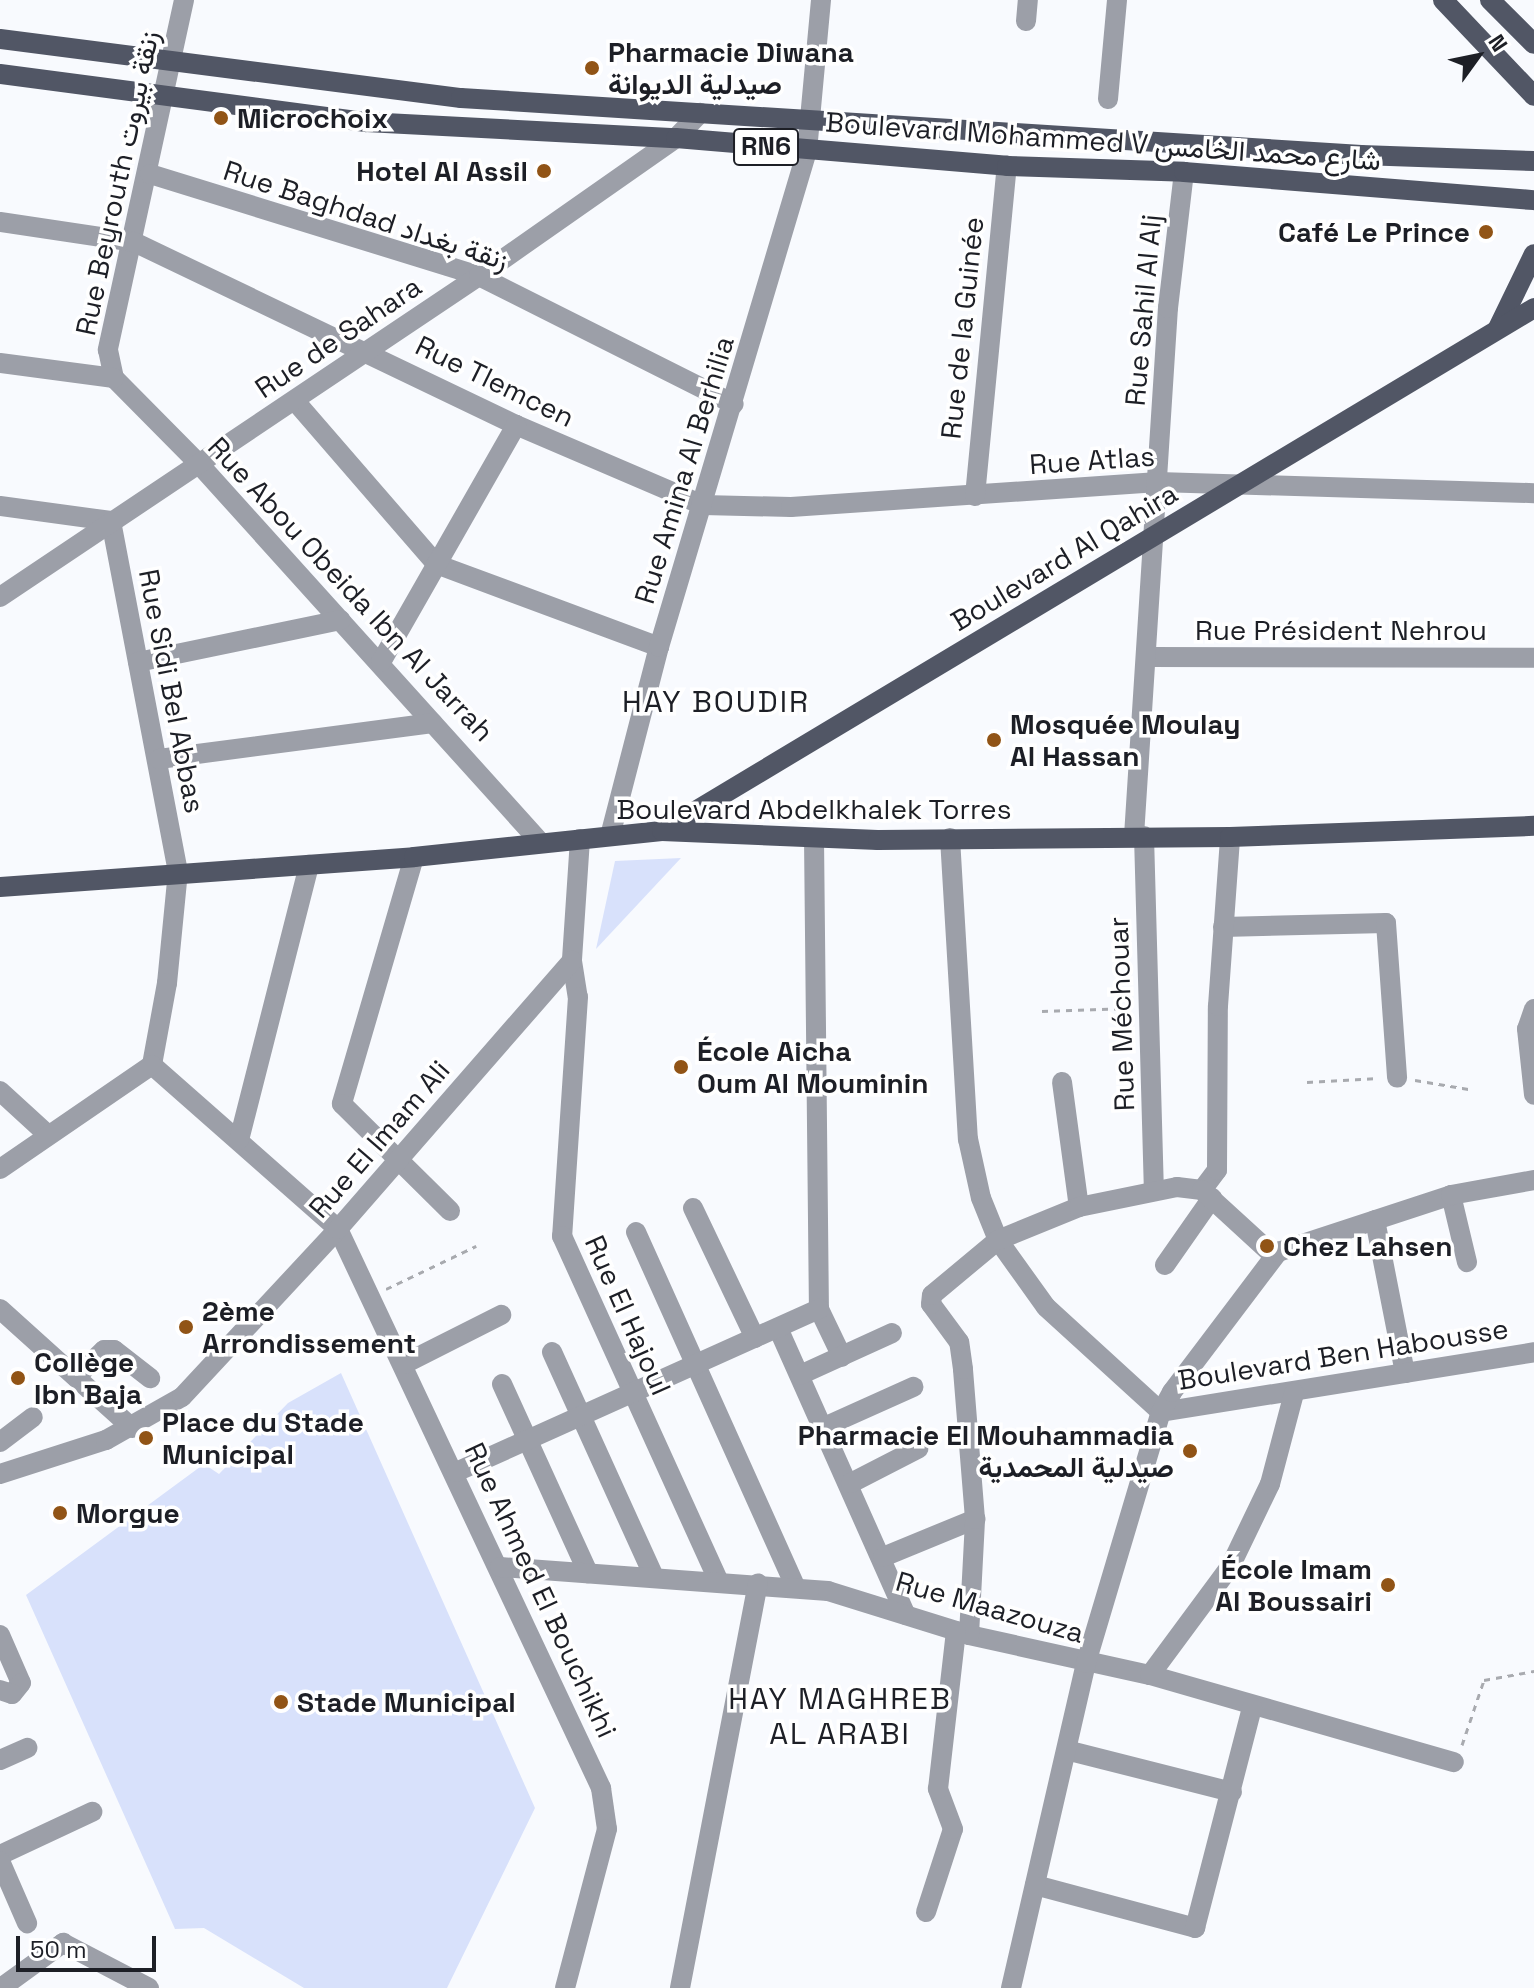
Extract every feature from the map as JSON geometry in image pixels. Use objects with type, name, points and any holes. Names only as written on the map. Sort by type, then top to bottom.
[{"type":"main road","points":[[1443,0],[1534,96]]},
{"type":"main road","points":[[1490,0],[1534,44]]},
{"type":"main road","name":"Boulevard Mohammed V شارع محمد الخامس","points":[[0,39],[461,98],[1534,161]]},
{"type":"main road","name":"Boulevard Mohammed V شارع محمد الخامس","points":[[0,74],[366,122],[676,138],[1007,166],[1184,172],[1534,200]]},
{"type":"main road","points":[[1496,332],[1534,254]]},
{"type":"main road","name":"Boulevard Al Qahira","points":[[662,831],[1534,308]]},
{"type":"main road","name":"Boulevard Abdelkhalek Torres","points":[[0,887],[178,871],[414,857],[662,831],[814,838],[1230,837],[1534,826]]},
{"type":"street","name":"Rue Beyrouth زنقة بيروت","points":[[114,378],[108,350],[150,174],[184,0]]},
{"type":"street","name":"Rue Amina Al Berhilia","points":[[610,836],[659,647],[807,151],[821,0]]},
{"type":"street","points":[[1026,21],[1028,0]]},
{"type":"street","points":[[1108,99],[1117,0]]},
{"type":"street","name":"Rue de Sahara","points":[[0,597],[479,276],[676,138],[700,113]]},
{"type":"street","name":"Rue de la Guinée","points":[[975,496],[1007,166]]},
{"type":"street","name":"Rue Sahil Al Alj","points":[[1139,836],[1168,308],[1184,172]]},
{"type":"street","name":"Rue Baghdad زنقة بغداد","points":[[150,174],[479,276],[734,404]]},
{"type":"street","name":"Rue Tlemcen","points":[[0,222],[134,242],[368,350],[516,425],[703,505]]},
{"type":"street","points":[[0,363],[114,378]]},
{"type":"street","name":"Rue Abou Obeida Ibn Al Jarrah","points":[[114,378],[199,464],[381,662],[541,843]]},
{"type":"street","points":[[295,401],[436,564],[659,647]]},
{"type":"street","points":[[381,662],[516,425]]},
{"type":"street","name":"Rue Atlas","points":[[703,505],[791,507],[1158,482],[1241,482],[1534,493]]},
{"type":"street","points":[[0,506],[111,521]]},
{"type":"street","name":"Rue Sidi Bel Abbas","points":[[111,521],[178,871],[167,983],[152,1065]]},
{"type":"street","points":[[138,662],[341,620]]},
{"type":"street","name":"Rue Président Nehrou","points":[[1147,657],[1534,658]]},
{"type":"street","points":[[159,759],[433,723]]},
{"type":"street","name":"Rue Méchouar","points":[[1139,836],[1149,1007],[1154,1191]]},
{"type":"street","points":[[1165,1265],[1207,1194],[1217,1170],[1223,927],[1230,837]]},
{"type":"street","points":[[814,838],[819,1309],[842,1357]]},
{"type":"street","points":[[950,838],[968,1139],[981,1198],[998,1240],[1055,1317],[1161,1412]]},
{"type":"street","points":[[572,961],[580,839]]},
{"type":"street","points":[[414,857],[342,1104],[450,1211]]},
{"type":"street","points":[[239,1140],[309,865]]},
{"type":"street","points":[[1223,927],[1386,923],[1397,1078]]},
{"type":"street","name":"Rue El Imam Ali","points":[[0,1474],[132,1428],[182,1397],[338,1229],[572,961]]},
{"type":"street","name":"Rue El Hajoul","points":[[572,961],[578,997],[562,1236],[718,1580]]},
{"type":"street","points":[[1534,1009],[1527,1029],[1534,1095]]},
{"type":"street","points":[[0,1169],[152,1065],[338,1229]]},
{"type":"street","points":[[1062,1082],[1079,1207]]},
{"type":"street","points":[[0,1091],[48,1135]]},
{"type":"street","points":[[1011,1988],[1070,1751],[1086,1663],[1161,1412],[1273,1255],[1451,1195],[1534,1180]]},
{"type":"street","points":[[926,1912],[953,1829],[938,1789],[962,1633],[975,1519],[959,1342],[929,1299],[958,1269],[998,1240],[1079,1207],[1154,1191],[1207,1194],[1273,1255]]},
{"type":"street","points":[[1451,1195],[1467,1262]]},
{"type":"street","points":[[693,1208],[755,1338]]},
{"type":"street","points":[[1375,1220],[1405,1373]]},
{"type":"street","name":"Rue Ahmed El Bouchikhi","points":[[338,1229],[456,1472],[601,1788],[608,1814],[565,1988]]},
{"type":"street","points":[[636,1232],[795,1585]]},
{"type":"street","points":[[0,1309],[132,1428]]},
{"type":"street","points":[[456,1472],[819,1309]]},
{"type":"street","points":[[404,1364],[501,1315]]},
{"type":"street","points":[[778,1328],[851,1483],[906,1615]]},
{"type":"street","points":[[800,1375],[892,1333]]},
{"type":"street","points":[[76,1377],[104,1350],[114,1350],[150,1378]]},
{"type":"street","points":[[552,1352],[654,1577]]},
{"type":"street","name":"Boulevard Ben Habousse","points":[[1161,1412],[1534,1352]]},
{"type":"street","points":[[502,1384],[588,1573]]},
{"type":"street","points":[[824,1427],[913,1387]]},
{"type":"street","points":[[1150,1675],[1230,1567],[1270,1484],[1294,1393]]},
{"type":"street","points":[[0,1442],[33,1417]]},
{"type":"street","points":[[851,1483],[919,1448]]},
{"type":"street","points":[[883,1557],[975,1519]]},
{"type":"street","name":"Rue Maazouza","points":[[500,1567],[795,1585],[962,1633],[1150,1675],[1252,1707],[1454,1762]]},
{"type":"street","points":[[680,1988],[758,1583]]},
{"type":"street","points":[[0,1635],[21,1687],[7,1695],[0,1690]]},
{"type":"street","points":[[1035,1885],[1195,1928],[1252,1707]]},
{"type":"street","points":[[0,1760],[27,1748]]},
{"type":"street","points":[[1070,1751],[1232,1792]]},
{"type":"street","points":[[0,1855],[92,1812]]},
{"type":"street","points":[[0,1861],[27,1923]]},
{"type":"street","points":[[1,1988],[63,1943],[140,1986]]},
{"type":"path","points":[[1042,1011],[1149,1007]]},
{"type":"path","points":[[371,1296],[476,1246]]},
{"type":"path","points":[[1454,1762],[1484,1680],[1534,1671]]},
{"type":"shaded area","points":[[681,858],[596,949],[615,861]]},
{"type":"shaded area","name":"Stade Municipal","points":[[341,1373],[535,1808],[447,1988],[304,1988],[204,1928],[175,1929],[26,1595],[204,1464],[219,1474],[288,1403]]},
{"type":"place","name":"Pharmacie Diwana صيدلية الديوانة","points":[[592,68]]},
{"type":"place","name":"Microchoix","points":[[221,118]]},
{"type":"place","name":"Hotel Al Assil","points":[[544,171]]},
{"type":"place","name":"Café Le Prince","points":[[1486,232]]},
{"type":"place","name":"Mosquée Moulay Al Hassan","points":[[994,740]]},
{"type":"place","name":"École Aicha Oum Al Mouminin","points":[[681,1067]]},
{"type":"place","name":"Chez Lahsen","points":[[1267,1246]]},
{"type":"place","name":"2ème Arrondissement","points":[[186,1327]]},
{"type":"place","name":"Collège Ibn Baja","points":[[18,1378]]},
{"type":"place","name":"Place du Stade Municipal","points":[[146,1438]]},
{"type":"place","name":"Pharmacie El Mouhammadia صيدلية المحمدية","points":[[1190,1451]]},
{"type":"place","name":"Morgue","points":[[60,1513]]},
{"type":"place","name":"École Imam Al Boussairi","points":[[1388,1585]]},
{"type":"place","name":"Stade Municipal","points":[[281,1702]]},
{"type":"district","name":"HAY BOUDIR","points":[[716,702]]},
{"type":"district","name":"HAY MAGHREB AL ARABI","points":[[840,1716]]}]
